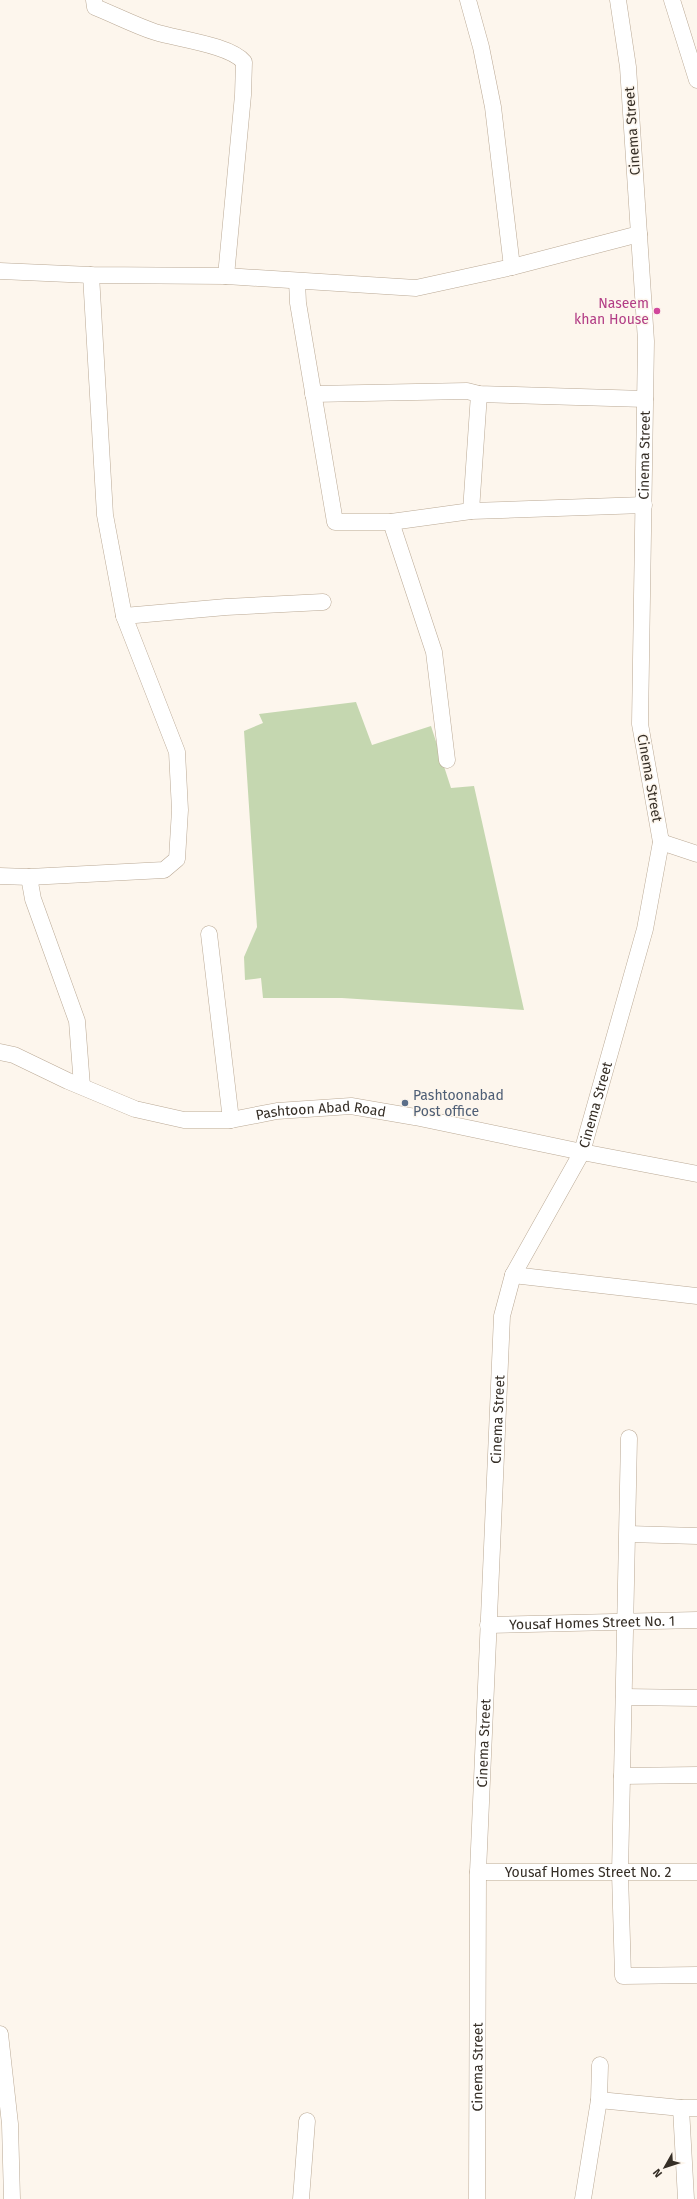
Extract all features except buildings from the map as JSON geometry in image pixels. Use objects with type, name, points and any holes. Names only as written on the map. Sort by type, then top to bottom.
[{"type":"street","points":[[94,0],[95,7],[155,32],[217,48],[240,57],[244,62],[243,95],[226,276]]},
{"type":"street","points":[[468,0],[481,47],[493,107],[512,267]]},
{"type":"street","name":"Cinema Street","points":[[477,2199],[478,1872],[502,1316],[513,1275],[582,1152],[645,929],[661,842],[640,724],[646,341],[628,67],[618,0]]},
{"type":"street","points":[[672,0],[697,80]]},
{"type":"street","points":[[0,271],[226,276],[416,288],[512,267],[639,234]]},
{"type":"street","points":[[0,876],[29,877],[164,870],[177,859],[180,810],[177,752],[124,616],[105,515],[91,274]]},
{"type":"street","points":[[297,281],[298,303],[335,522],[391,522],[471,511],[644,505]]},
{"type":"street","points":[[313,394],[467,391],[479,394],[645,399]]},
{"type":"street","points":[[471,511],[479,394]]},
{"type":"street","points":[[391,522],[434,652],[447,760]]},
{"type":"street","points":[[124,616],[226,607],[323,602]]},
{"type":"street","points":[[661,842],[697,854]]},
{"type":"street","points":[[29,877],[35,906],[77,1021],[82,1086]]},
{"type":"street","points":[[209,934],[231,1120]]},
{"type":"street","name":"Pashtoon Abad Road","points":[[0,1052],[14,1055],[135,1109],[184,1120],[231,1120],[277,1111],[351,1106],[415,1117],[582,1152],[697,1174]]},
{"type":"street","points":[[513,1275],[697,1296]]},
{"type":"street","points":[[629,1438],[620,1873],[623,1976],[697,1975]]},
{"type":"street","points":[[628,1534],[697,1536]]},
{"type":"street","name":"Yousaf Homes Street No. 1","points":[[488,1625],[697,1620]]},
{"type":"street","points":[[624,1698],[697,1698]]},
{"type":"street","points":[[622,1776],[697,1775]]},
{"type":"street","name":"Yousaf Homes Street No. 2","points":[[478,1872],[697,1872]]},
{"type":"street","points":[[0,2034],[10,2124],[12,2199]]},
{"type":"street","points":[[583,2199],[599,2100],[600,2065]]},
{"type":"street","points":[[599,2100],[689,2108],[686,2199]]},
{"type":"street","points":[[301,2199],[307,2121]]},
{"type":"green space","points":[[356,702],[372,745],[431,726],[451,788],[474,786],[524,1010],[342,998],[263,998],[261,978],[245,980],[244,957],[257,927],[244,731],[263,723],[259,714]]},
{"type":"place","name":"Naseem khan House","points":[[657,311]]},
{"type":"place","name":"Pashtoonabad Post office","points":[[405,1103]]}]
